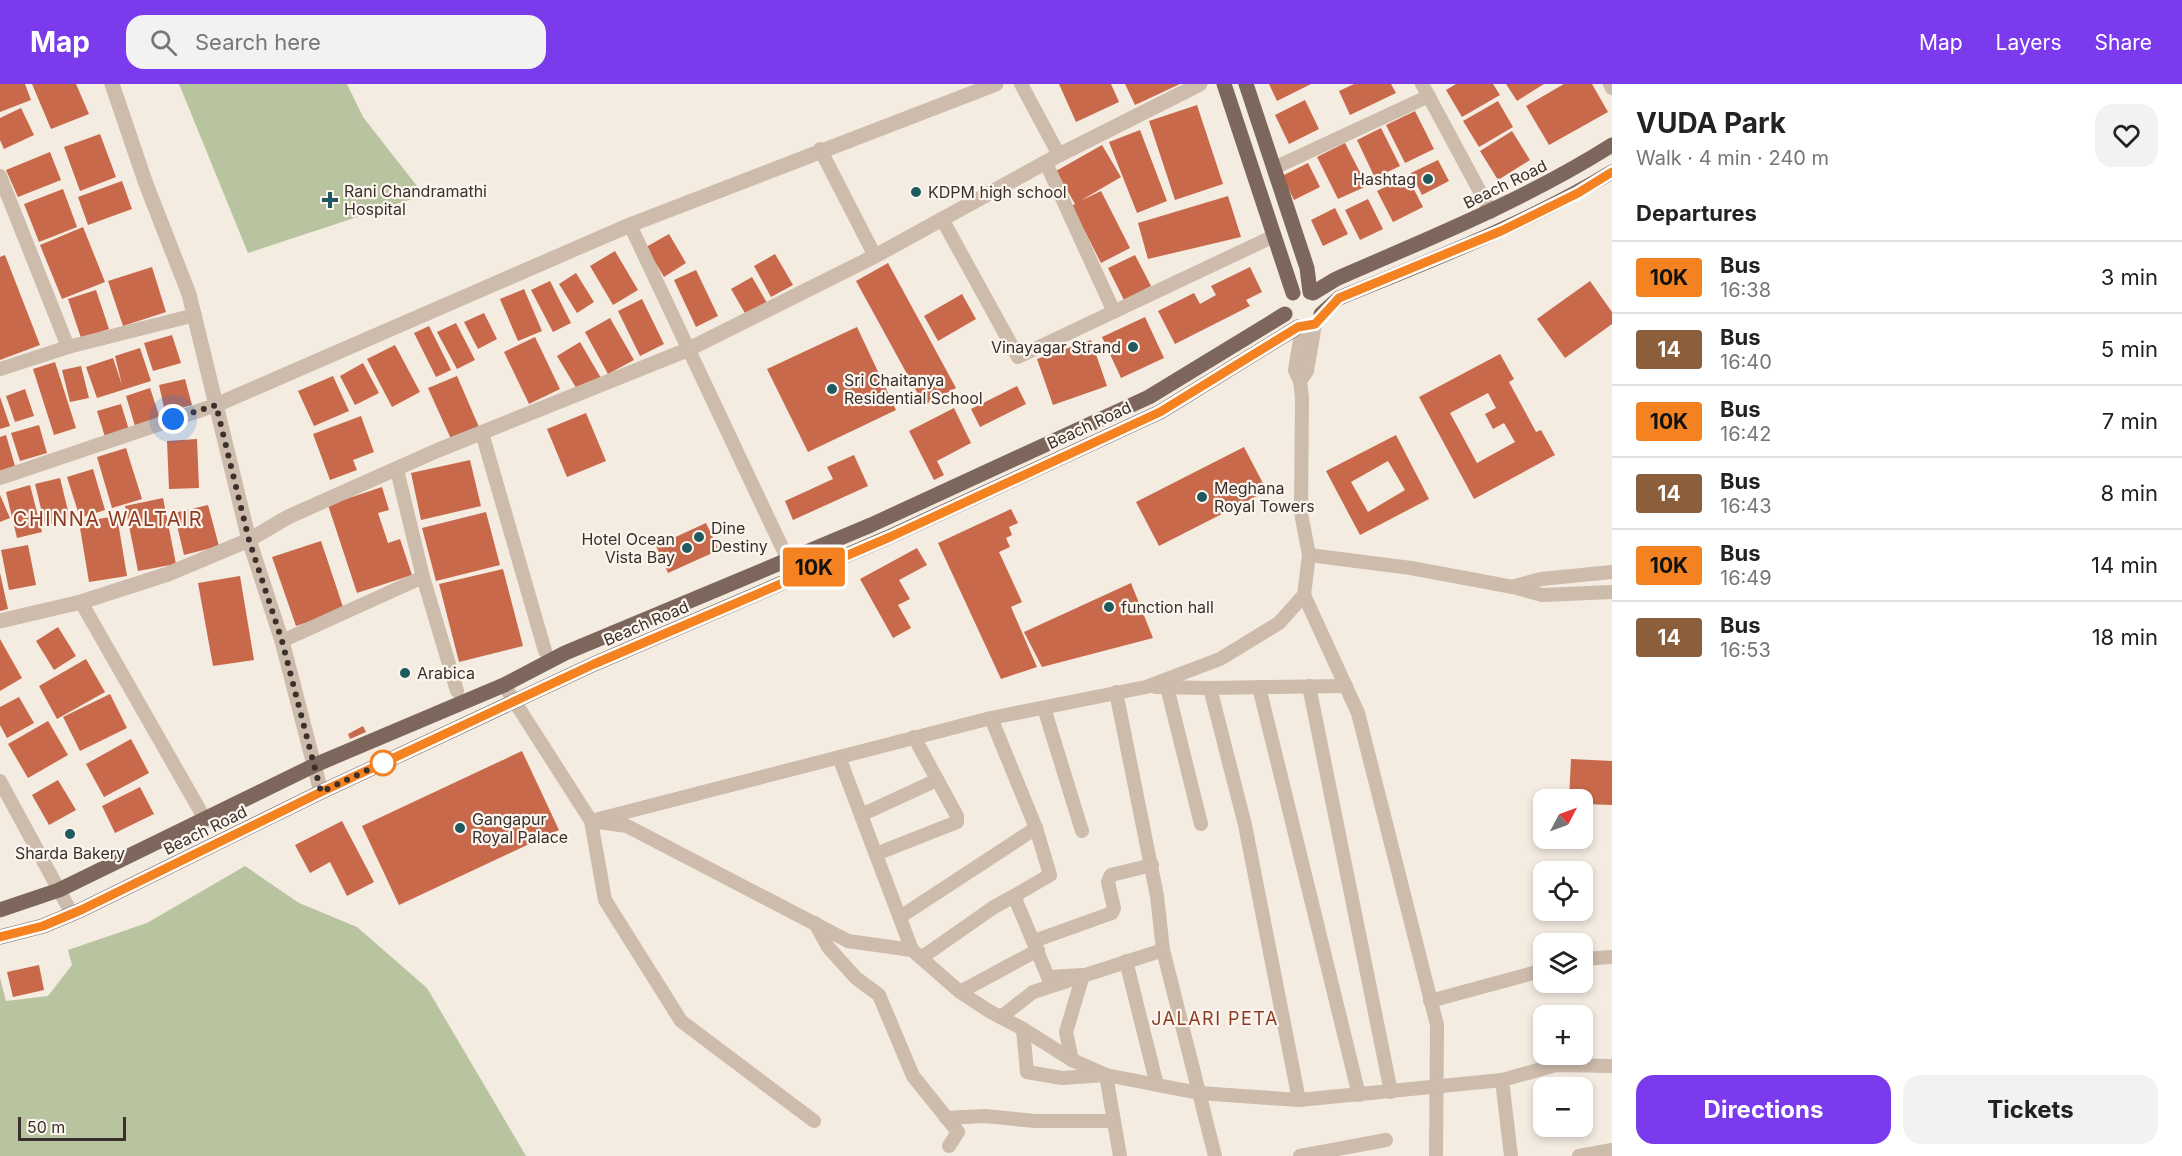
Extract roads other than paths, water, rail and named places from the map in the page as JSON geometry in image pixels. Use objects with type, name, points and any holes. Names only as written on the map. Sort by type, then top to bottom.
[{"type":"main road","points":[[1224,84],[1293,293]]},
{"type":"main road","points":[[1246,84],[1307,268],[1312,292],[1322,306],[1309,323],[1288,320],[1285,314],[1286,302],[1293,293],[1302,290],[1312,292]]},
{"type":"main road","name":"Beach Road","points":[[1312,292],[1336,279],[1491,212],[1567,174],[1612,145]]},
{"type":"main road","name":"Beach Road","points":[[0,937],[43,926],[72,914],[321,792],[514,704],[594,664],[890,537],[1160,412],[1309,323],[1339,298],[1501,231],[1578,193],[1612,172]]},
{"type":"main road","name":"Beach Road","points":[[0,909],[59,890],[315,765],[504,685],[565,653],[871,525],[1149,397],[1285,314]]},
{"type":"street","points":[[112,84],[195,315],[249,540],[282,641],[321,792]]},
{"type":"street","points":[[0,478],[216,405],[630,225],[820,149],[996,84]]},
{"type":"street","points":[[1021,84],[1114,312]]},
{"type":"street","points":[[0,621],[81,602],[168,574],[249,540],[288,517],[483,433],[687,350],[875,256],[1053,159],[1200,84]]},
{"type":"street","points":[[1610,84],[1612,88]]},
{"type":"street","points":[[1274,168],[1425,90],[1491,212]]},
{"type":"street","points":[[820,149],[875,256]]},
{"type":"street","points":[[0,176],[68,347]]},
{"type":"street","points":[[942,219],[1018,357],[1274,236]]},
{"type":"street","points":[[630,225],[788,560]]},
{"type":"street","points":[[0,369],[68,347],[195,315]]},
{"type":"street","points":[[1309,323],[1306,371],[1300,381],[1301,513],[1309,555],[1304,595],[1358,713],[1437,1025],[1436,1156]]},
{"type":"street","points":[[483,433],[545,651]]},
{"type":"street","points":[[397,470],[423,578],[457,691]]},
{"type":"street","points":[[1309,555],[1513,586],[1542,595],[1612,592]]},
{"type":"street","points":[[1513,586],[1541,579],[1612,572]]},
{"type":"street","points":[[282,641],[423,578]]},
{"type":"street","points":[[1146,687],[1220,659],[1279,623],[1304,595]]},
{"type":"street","points":[[81,602],[206,820]]},
{"type":"street","points":[[504,685],[514,704],[591,821],[605,900],[681,1021],[814,1121]]},
{"type":"street","points":[[1309,686],[1391,1092]]},
{"type":"street","points":[[591,821],[991,718],[1116,692],[1146,687],[1346,686]]},
{"type":"street","points":[[1167,687],[1201,824]]},
{"type":"street","points":[[1259,687],[1359,1095]]},
{"type":"street","points":[[1210,688],[1245,825],[1299,1100]]},
{"type":"street","points":[[1116,692],[1152,865],[1163,950],[1215,1156]]},
{"type":"street","points":[[1044,708],[1082,831]]},
{"type":"street","points":[[591,821],[627,826],[848,941],[917,954],[1050,875],[1035,828],[991,718]]},
{"type":"street","points":[[876,854],[957,822],[957,816],[914,738]]},
{"type":"street","points":[[839,757],[900,917],[917,954],[960,992],[1072,1060],[1106,1075],[1199,1093],[1299,1100],[1502,1080],[1556,1065],[1612,1066]]},
{"type":"street","points":[[861,815],[937,780]]},
{"type":"street","points":[[0,781],[72,914]]},
{"type":"street","points":[[900,917],[1035,828]]},
{"type":"street","points":[[960,992],[1036,946],[1112,914],[1114,908],[1108,882],[1112,875],[1152,865]]},
{"type":"street","points":[[1014,896],[1048,977],[1083,975]]},
{"type":"street","points":[[814,922],[828,947],[856,978],[879,994],[913,1076],[958,1132],[949,1146]]},
{"type":"street","points":[[1001,1017],[1034,992],[1163,950]]},
{"type":"street","points":[[1593,958],[1612,957]]},
{"type":"street","points":[[1126,961],[1157,1085]]},
{"type":"street","points":[[1431,1001],[1533,973]]},
{"type":"street","points":[[1072,1060],[1066,1032],[1083,975]]},
{"type":"street","points":[[1023,1029],[1027,1072],[1062,1078],[1106,1075]]},
{"type":"street","points":[[1106,1075],[1120,1156]]},
{"type":"street","points":[[1502,1080],[1511,1156]]},
{"type":"street","points":[[946,1118],[985,1116],[1035,1121],[1114,1121]]},
{"type":"street","points":[[1300,1156],[1386,1140]]},
{"type":"street","points":[[1579,1156],[1612,1150]]},
{"type":"place","name":"Hashtag","points":[[1428,179]]},
{"type":"place","name":"KDPM high school","points":[[916,192]]},
{"type":"place","name":"Rani Chandramathi Hospital","points":[[330,200]]},
{"type":"place","name":"Vinayagar Strand","points":[[1133,347]]},
{"type":"place","name":"Sri Chaitanya Residential School","points":[[832,389]]},
{"type":"place","name":"Meghana Royal Towers","points":[[1202,497]]},
{"type":"place","name":"Dine Destiny","points":[[699,537]]},
{"type":"place","name":"Hotel Ocean Vista Bay","points":[[687,548]]},
{"type":"place","name":"function hall","points":[[1109,607]]},
{"type":"place","name":"Arabica","points":[[405,673]]},
{"type":"place","name":"Gangapur Royal Palace","points":[[460,828]]},
{"type":"place","name":"Sharda Bakery","points":[[70,834]]},
{"type":"district","name":"CHINNA WALTAIR","points":[[108,519]]},
{"type":"district","name":"JALARI PETA","points":[[1215,1019]]}]
